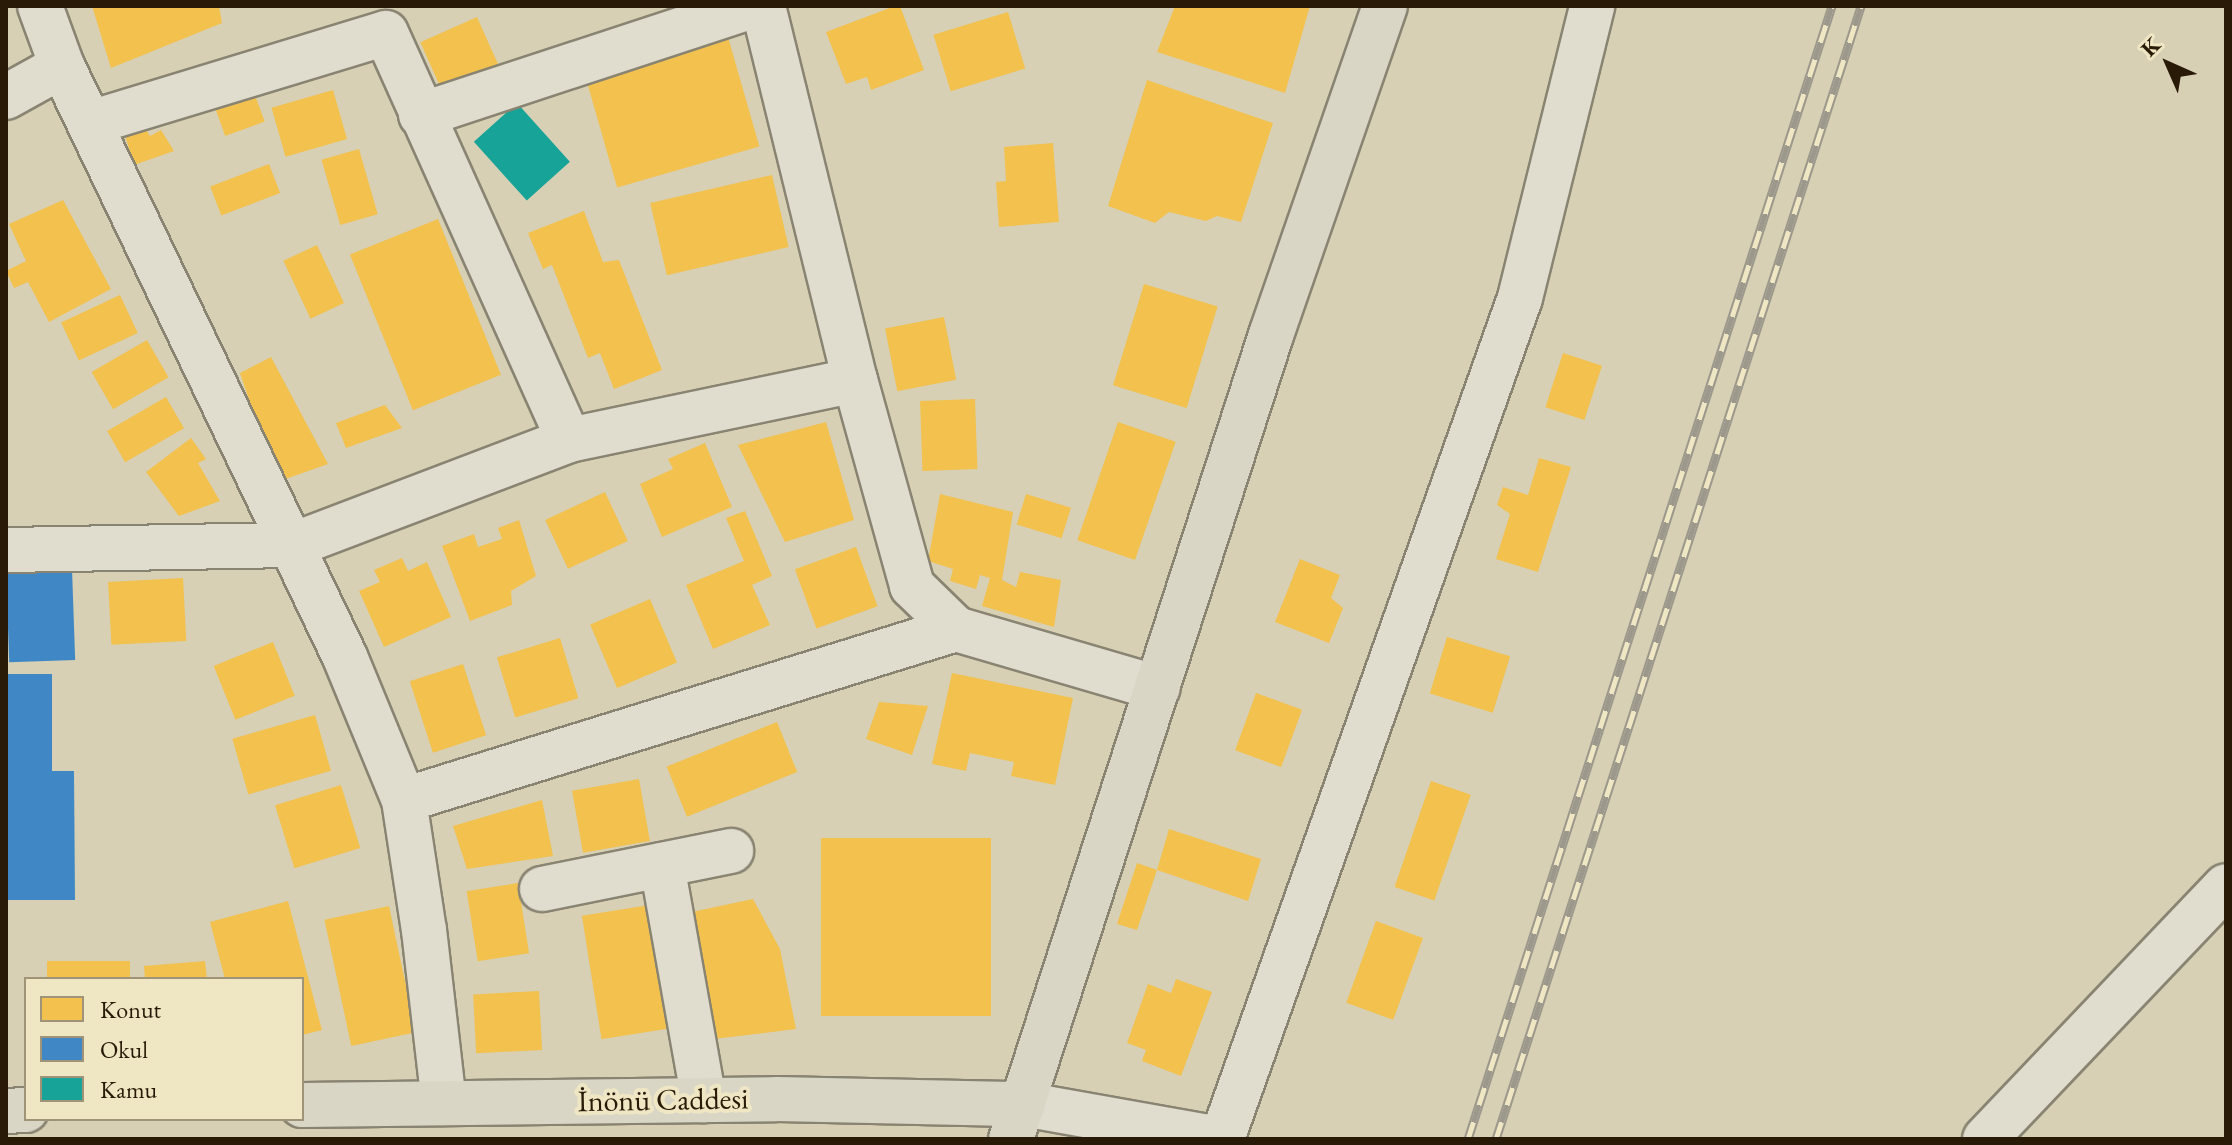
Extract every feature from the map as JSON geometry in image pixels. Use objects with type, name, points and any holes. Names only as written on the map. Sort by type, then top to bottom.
[{"type":"main road","points":[[1017,1121],[1271,335],[1385,6]]},
{"type":"main road","name":"İnönü Caddesi","points":[[304,1105],[704,1100],[1017,1121]]},
{"type":"street","points":[[40,6],[62,66],[345,657],[404,800],[424,930],[444,1103]]},
{"type":"street","points":[[421,115],[752,6]]},
{"type":"street","points":[[763,6],[855,380],[912,586],[956,629],[1158,688]]},
{"type":"street","points":[[1017,1121],[1221,1139],[1520,298],[1592,6]]},
{"type":"street","points":[[90,123],[386,33],[569,440]]},
{"type":"street","points":[[6,97],[62,66]]},
{"type":"street","points":[[6,550],[293,545],[569,440],[855,380]]},
{"type":"street","points":[[404,800],[956,629]]},
{"type":"street","points":[[542,889],[731,851]]},
{"type":"street","points":[[662,865],[704,1100]]},
{"type":"street","points":[[1985,1139],[2226,886]]},
{"type":"building: Konut","points":[[92,6],[219,6],[222,23],[111,68]]},
{"type":"building: Konut","points":[[900,6],[924,70],[871,90],[867,77],[846,84],[826,32]]},
{"type":"building: Konut","points":[[1175,6],[1310,6],[1285,93],[1157,52]]},
{"type":"building: Konut","points":[[1008,12],[1025,68],[951,91],[933,35]]},
{"type":"building: Konut","points":[[477,17],[499,66],[442,92],[420,42]]},
{"type":"building: Konut","points":[[728,37],[759,147],[617,187],[586,78]]},
{"type":"building: Konut","points":[[1147,80],[1273,123],[1241,222],[1217,216],[1206,221],[1169,212],[1155,223],[1108,206]]},
{"type":"building: Konut","points":[[251,84],[265,122],[225,136],[212,98]]},
{"type":"building: Konut","points":[[333,90],[347,139],[286,157],[271,108]]},
{"type":"building: Konut","points":[[142,123],[150,136],[161,130],[174,151],[134,165],[123,129]]},
{"type":"building: Konut","points":[[1053,143],[1059,222],[999,227],[996,182],[1006,181],[1004,147]]},
{"type":"building: Konut","points":[[359,149],[378,214],[340,225],[322,160]]},
{"type":"building: Konut","points":[[269,164],[280,193],[221,216],[210,187]]},
{"type":"building: Konut","points":[[772,175],[789,247],[667,275],[650,203]]},
{"type":"building: Konut","points":[[63,200],[111,289],[49,322],[28,282],[14,288],[6,271],[26,261],[9,224]]},
{"type":"building: Konut","points":[[584,211],[603,262],[619,260],[662,370],[614,389],[600,353],[588,358],[552,265],[543,269],[528,233]]},
{"type":"building: Konut","points":[[438,219],[501,375],[413,410],[350,255]]},
{"type":"building: Konut","points":[[317,245],[344,303],[311,319],[283,261]]},
{"type":"building: Konut","points":[[1144,284],[1218,307],[1187,408],[1113,385]]},
{"type":"building: Konut","points":[[120,295],[138,333],[79,361],[61,322]]},
{"type":"building: Konut","points":[[944,317],[956,380],[897,391],[885,328]]},
{"type":"building: Konut","points":[[147,340],[168,377],[113,409],[92,372]]},
{"type":"building: Konut","points":[[1563,353],[1602,366],[1584,420],[1545,407]]},
{"type":"building: Konut","points":[[271,357],[328,464],[277,482],[240,373]]},
{"type":"building: Konut","points":[[166,397],[184,428],[125,462],[107,431]]},
{"type":"building: Konut","points":[[975,399],[977,469],[922,471],[920,401]]},
{"type":"building: Konut","points":[[385,405],[402,428],[346,448],[336,423]]},
{"type":"building: Konut","points":[[826,422],[854,520],[785,542],[738,445]]},
{"type":"building: Konut","points":[[1118,422],[1176,442],[1135,560],[1077,540]]},
{"type":"building: Konut","points":[[191,438],[206,459],[198,463],[220,501],[179,516],[146,472]]},
{"type":"building: Konut","points":[[705,443],[732,507],[662,537],[640,484],[673,469],[668,459]]},
{"type":"building: Konut","points":[[1539,458],[1571,467],[1538,572],[1496,559],[1510,514],[1497,505],[1503,487],[1528,495]]},
{"type":"building: Konut","points":[[605,492],[628,541],[568,569],[545,520]]},
{"type":"building: Konut","points":[[940,494],[1013,512],[1002,580],[1016,587],[1020,572],[1061,580],[1054,627],[982,606],[990,578],[980,575],[976,589],[950,581],[953,569],[928,561]]},
{"type":"building: Konut","points":[[1026,494],[1071,508],[1062,538],[1017,525]]},
{"type":"building: Konut","points":[[745,511],[772,576],[752,585],[770,625],[713,649],[686,585],[744,561],[726,518]]},
{"type":"building: Konut","points":[[519,520],[536,576],[511,591],[512,605],[470,621],[442,546],[474,534],[478,547],[502,539],[498,528]]},
{"type":"building: Konut","points":[[856,547],[878,606],[816,628],[795,569]]},
{"type":"building: Konut","points":[[402,558],[408,571],[427,562],[451,617],[384,647],[359,591],[380,582],[374,570]]},
{"type":"building: Konut","points":[[1300,559],[1340,575],[1331,598],[1343,608],[1329,643],[1275,622]]},
{"type":"building: Konut","points":[[183,578],[186,641],[111,645],[108,582]]},
{"type":"building: Konut","points":[[650,599],[677,663],[617,688],[590,624]]},
{"type":"building: Konut","points":[[1447,637],[1510,656],[1493,713],[1430,693]]},
{"type":"building: Konut","points":[[560,638],[578,698],[515,718],[497,657]]},
{"type":"building: Konut","points":[[273,642],[295,696],[235,720],[214,666]]},
{"type":"building: Konut","points":[[463,664],[486,735],[433,753],[410,681]]},
{"type":"building: Konut","points":[[952,673],[1073,698],[1055,785],[1011,776],[1014,762],[970,753],[966,771],[932,764]]},
{"type":"building: Konut","points":[[1256,693],[1302,710],[1281,767],[1235,750]]},
{"type":"building: Konut","points":[[879,702],[928,706],[912,755],[866,739]]},
{"type":"building: Konut","points":[[315,715],[331,771],[248,794],[232,739]]},
{"type":"building: Konut","points":[[777,722],[797,772],[687,817],[667,767]]},
{"type":"building: Konut","points":[[639,779],[650,841],[583,853],[572,791]]},
{"type":"building: Konut","points":[[1431,781],[1471,795],[1434,901],[1395,887]]},
{"type":"building: Konut","points":[[341,785],[360,848],[294,868],[275,805]]},
{"type":"building: Konut","points":[[542,800],[553,856],[467,869],[453,826]]},
{"type":"building: Konut","points":[[1169,829],[1261,859],[1248,901],[1157,870]]},
{"type":"building: Konut","points":[[821,838],[991,838],[991,1016],[821,1016]]},
{"type":"building: Konut","points":[[1137,863],[1157,870],[1137,930],[1117,924]]},
{"type":"building: Konut","points":[[518,883],[529,953],[478,961],[467,891]]},
{"type":"building: Konut","points":[[753,899],[780,949],[796,1029],[714,1039],[687,913]]},
{"type":"building: Konut","points":[[288,901],[322,1030],[304,1034],[304,977],[224,977],[210,922]]},
{"type":"building: Konut","points":[[656,904],[676,1027],[601,1039],[582,916]]},
{"type":"building: Konut","points":[[389,906],[416,1032],[351,1046],[324,920]]},
{"type":"building: Konut","points":[[1376,921],[1423,938],[1393,1020],[1346,1003]]},
{"type":"building: Konut","points":[[47,961],[130,961],[130,977],[47,977]]},
{"type":"building: Konut","points":[[205,961],[207,977],[145,977],[144,966]]},
{"type":"building: Konut","points":[[1176,979],[1212,992],[1181,1076],[1142,1061],[1146,1050],[1127,1043],[1148,984],[1171,993]]},
{"type":"building: Konut","points":[[539,991],[542,1050],[476,1053],[473,994]]},
{"type":"building: Okul","points":[[72,569],[75,660],[9,662],[6,571]]},
{"type":"building: Okul","points":[[6,674],[52,674],[52,771],[74,771],[75,900],[6,900]]},
{"type":"building: Kamu","points":[[517,103],[570,162],[527,201],[474,142]]},
{"type":"railway","points":[[1468,1139],[1832,6]]},
{"type":"railway","points":[[1496,1139],[1861,6]]}]
